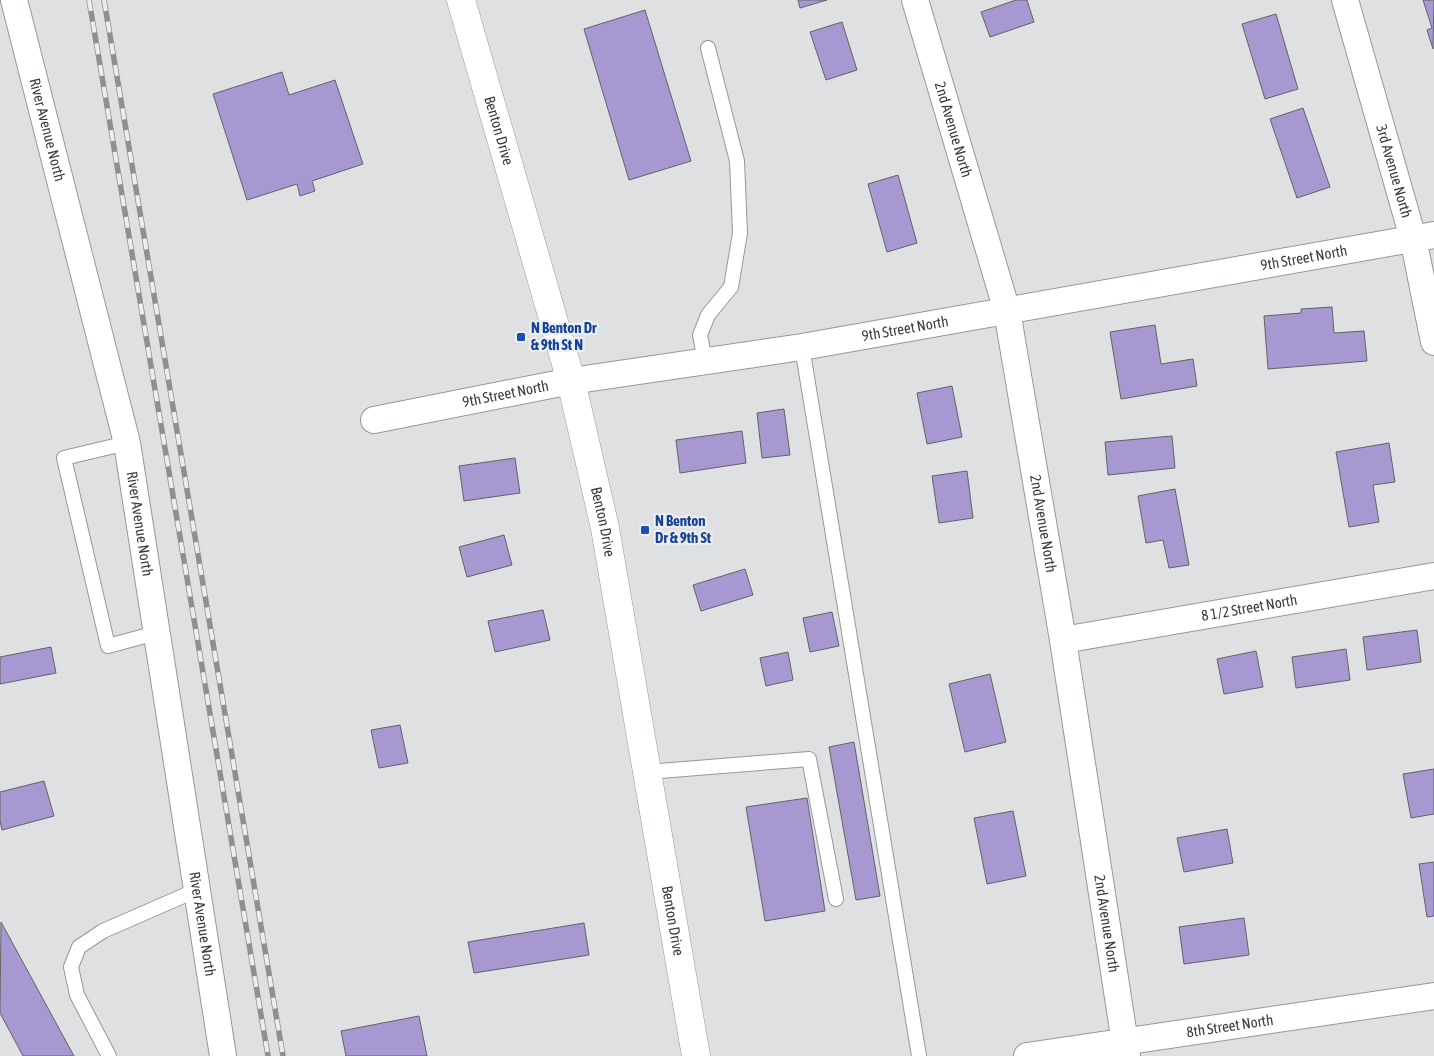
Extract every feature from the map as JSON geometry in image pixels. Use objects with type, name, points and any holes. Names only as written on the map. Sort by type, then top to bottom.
[{"type":"main road","name":"Benton Drive","points":[[461,0],[571,381],[605,528],[696,1056]]},
{"type":"street","name":"River Avenue North","points":[[14,0],[127,443],[222,1056]]},
{"type":"street","name":"2nd Avenue North","points":[[915,0],[1007,311],[1063,640],[1126,1049]]},
{"type":"street","name":"3rd Avenue North","points":[[1345,0],[1424,237],[1434,342]]},
{"type":"street","name":"9th Street North","points":[[374,420],[571,381],[802,347],[1424,237]]},
{"type":"street","name":"8 1/2 Street North","points":[[1063,640],[1434,576]]},
{"type":"street","name":"8th Street North","points":[[1027,1056],[1126,1049],[1434,996]]},
{"type":"lane","points":[[705,361],[700,335],[708,315],[731,287],[740,232],[737,161],[708,48]]},
{"type":"lane","points":[[802,347],[919,1056]]},
{"type":"lane","points":[[127,443],[64,458],[108,646],[156,633]]},
{"type":"lane","points":[[647,772],[809,758],[836,899]]},
{"type":"lane","points":[[109,1056],[77,995],[71,968],[80,947],[103,932],[197,890]]},
{"type":"building","points":[[798,0],[827,0],[800,8]]},
{"type":"building","points":[[1016,0],[1027,0],[1034,22],[990,37],[981,12]]},
{"type":"building","points":[[1423,0],[1434,0],[1433,49],[1427,30],[1432,28]]},
{"type":"building","points":[[645,10],[691,161],[629,180],[584,29]]},
{"type":"building","points":[[1276,14],[1298,89],[1265,99],[1242,24]]},
{"type":"building","points":[[842,22],[857,70],[826,80],[810,32]]},
{"type":"building","points":[[282,72],[289,95],[335,80],[363,164],[312,181],[315,191],[300,196],[297,184],[247,200],[213,94]]},
{"type":"building","points":[[1303,108],[1330,187],[1297,198],[1270,119]]},
{"type":"building","points":[[898,175],[917,243],[887,252],[868,184]]},
{"type":"building","points":[[1332,307],[1334,333],[1364,331],[1367,361],[1268,369],[1264,316],[1301,313],[1301,309]]},
{"type":"building","points":[[1155,325],[1161,364],[1193,359],[1197,386],[1121,399],[1110,332]]},
{"type":"building","points":[[952,386],[962,437],[927,444],[917,393]]},
{"type":"building","points":[[784,409],[790,455],[762,458],[757,413]]},
{"type":"building","points":[[742,431],[746,463],[680,473],[676,440]]},
{"type":"building","points":[[1172,436],[1175,468],[1108,475],[1105,442]]},
{"type":"building","points":[[1389,443],[1395,482],[1373,485],[1379,522],[1349,527],[1336,452]]},
{"type":"building","points":[[515,458],[520,493],[464,501],[459,466]]},
{"type":"building","points":[[967,471],[973,518],[939,523],[932,476]]},
{"type":"building","points":[[1175,489],[1189,565],[1169,568],[1163,540],[1146,543],[1138,496]]},
{"type":"building","points":[[504,535],[512,565],[467,577],[459,547]]},
{"type":"building","points":[[745,569],[753,595],[701,611],[693,585]]},
{"type":"building","points":[[543,610],[550,640],[495,652],[488,621]]},
{"type":"building","points":[[832,612],[839,646],[810,652],[803,618]]},
{"type":"building","points":[[1417,630],[1421,662],[1367,670],[1363,637]]},
{"type":"building","points":[[51,647],[56,673],[0,684],[0,657]]},
{"type":"building","points":[[1346,649],[1350,680],[1296,688],[1292,657]]},
{"type":"building","points":[[1256,651],[1263,687],[1224,694],[1217,659]]},
{"type":"building","points":[[788,652],[793,680],[766,686],[760,658]]},
{"type":"building","points":[[990,674],[1006,742],[965,752],[949,684]]},
{"type":"building","points":[[400,725],[408,763],[379,768],[371,730]]},
{"type":"building","points":[[854,742],[880,896],[856,900],[829,747]]},
{"type":"building","points":[[1434,769],[1434,814],[1411,818],[1403,774]]},
{"type":"building","points":[[44,781],[54,816],[2,830],[0,821],[0,792]]},
{"type":"building","points":[[807,798],[825,911],[765,921],[746,807]]},
{"type":"building","points":[[1013,811],[1026,876],[987,884],[974,818]]},
{"type":"building","points":[[1227,829],[1233,863],[1184,872],[1177,838]]},
{"type":"building","points":[[1434,862],[1434,916],[1427,917],[1419,864]]},
{"type":"building","points":[[1244,918],[1249,955],[1184,964],[1179,927]]},
{"type":"building","points":[[1,922],[74,1056],[23,1056],[0,1013]]},
{"type":"building","points":[[584,923],[589,955],[474,973],[468,942]]},
{"type":"building","points":[[419,1016],[427,1056],[346,1056],[341,1031]]},
{"type":"railway","points":[[89,0],[268,1056]]},
{"type":"railway","points":[[104,0],[283,1056]]},
{"type":"place","name":"N Benton Dr & 9th St N","points":[[521,337]]},
{"type":"place","name":"N Benton Dr & 9th St","points":[[645,530]]}]
